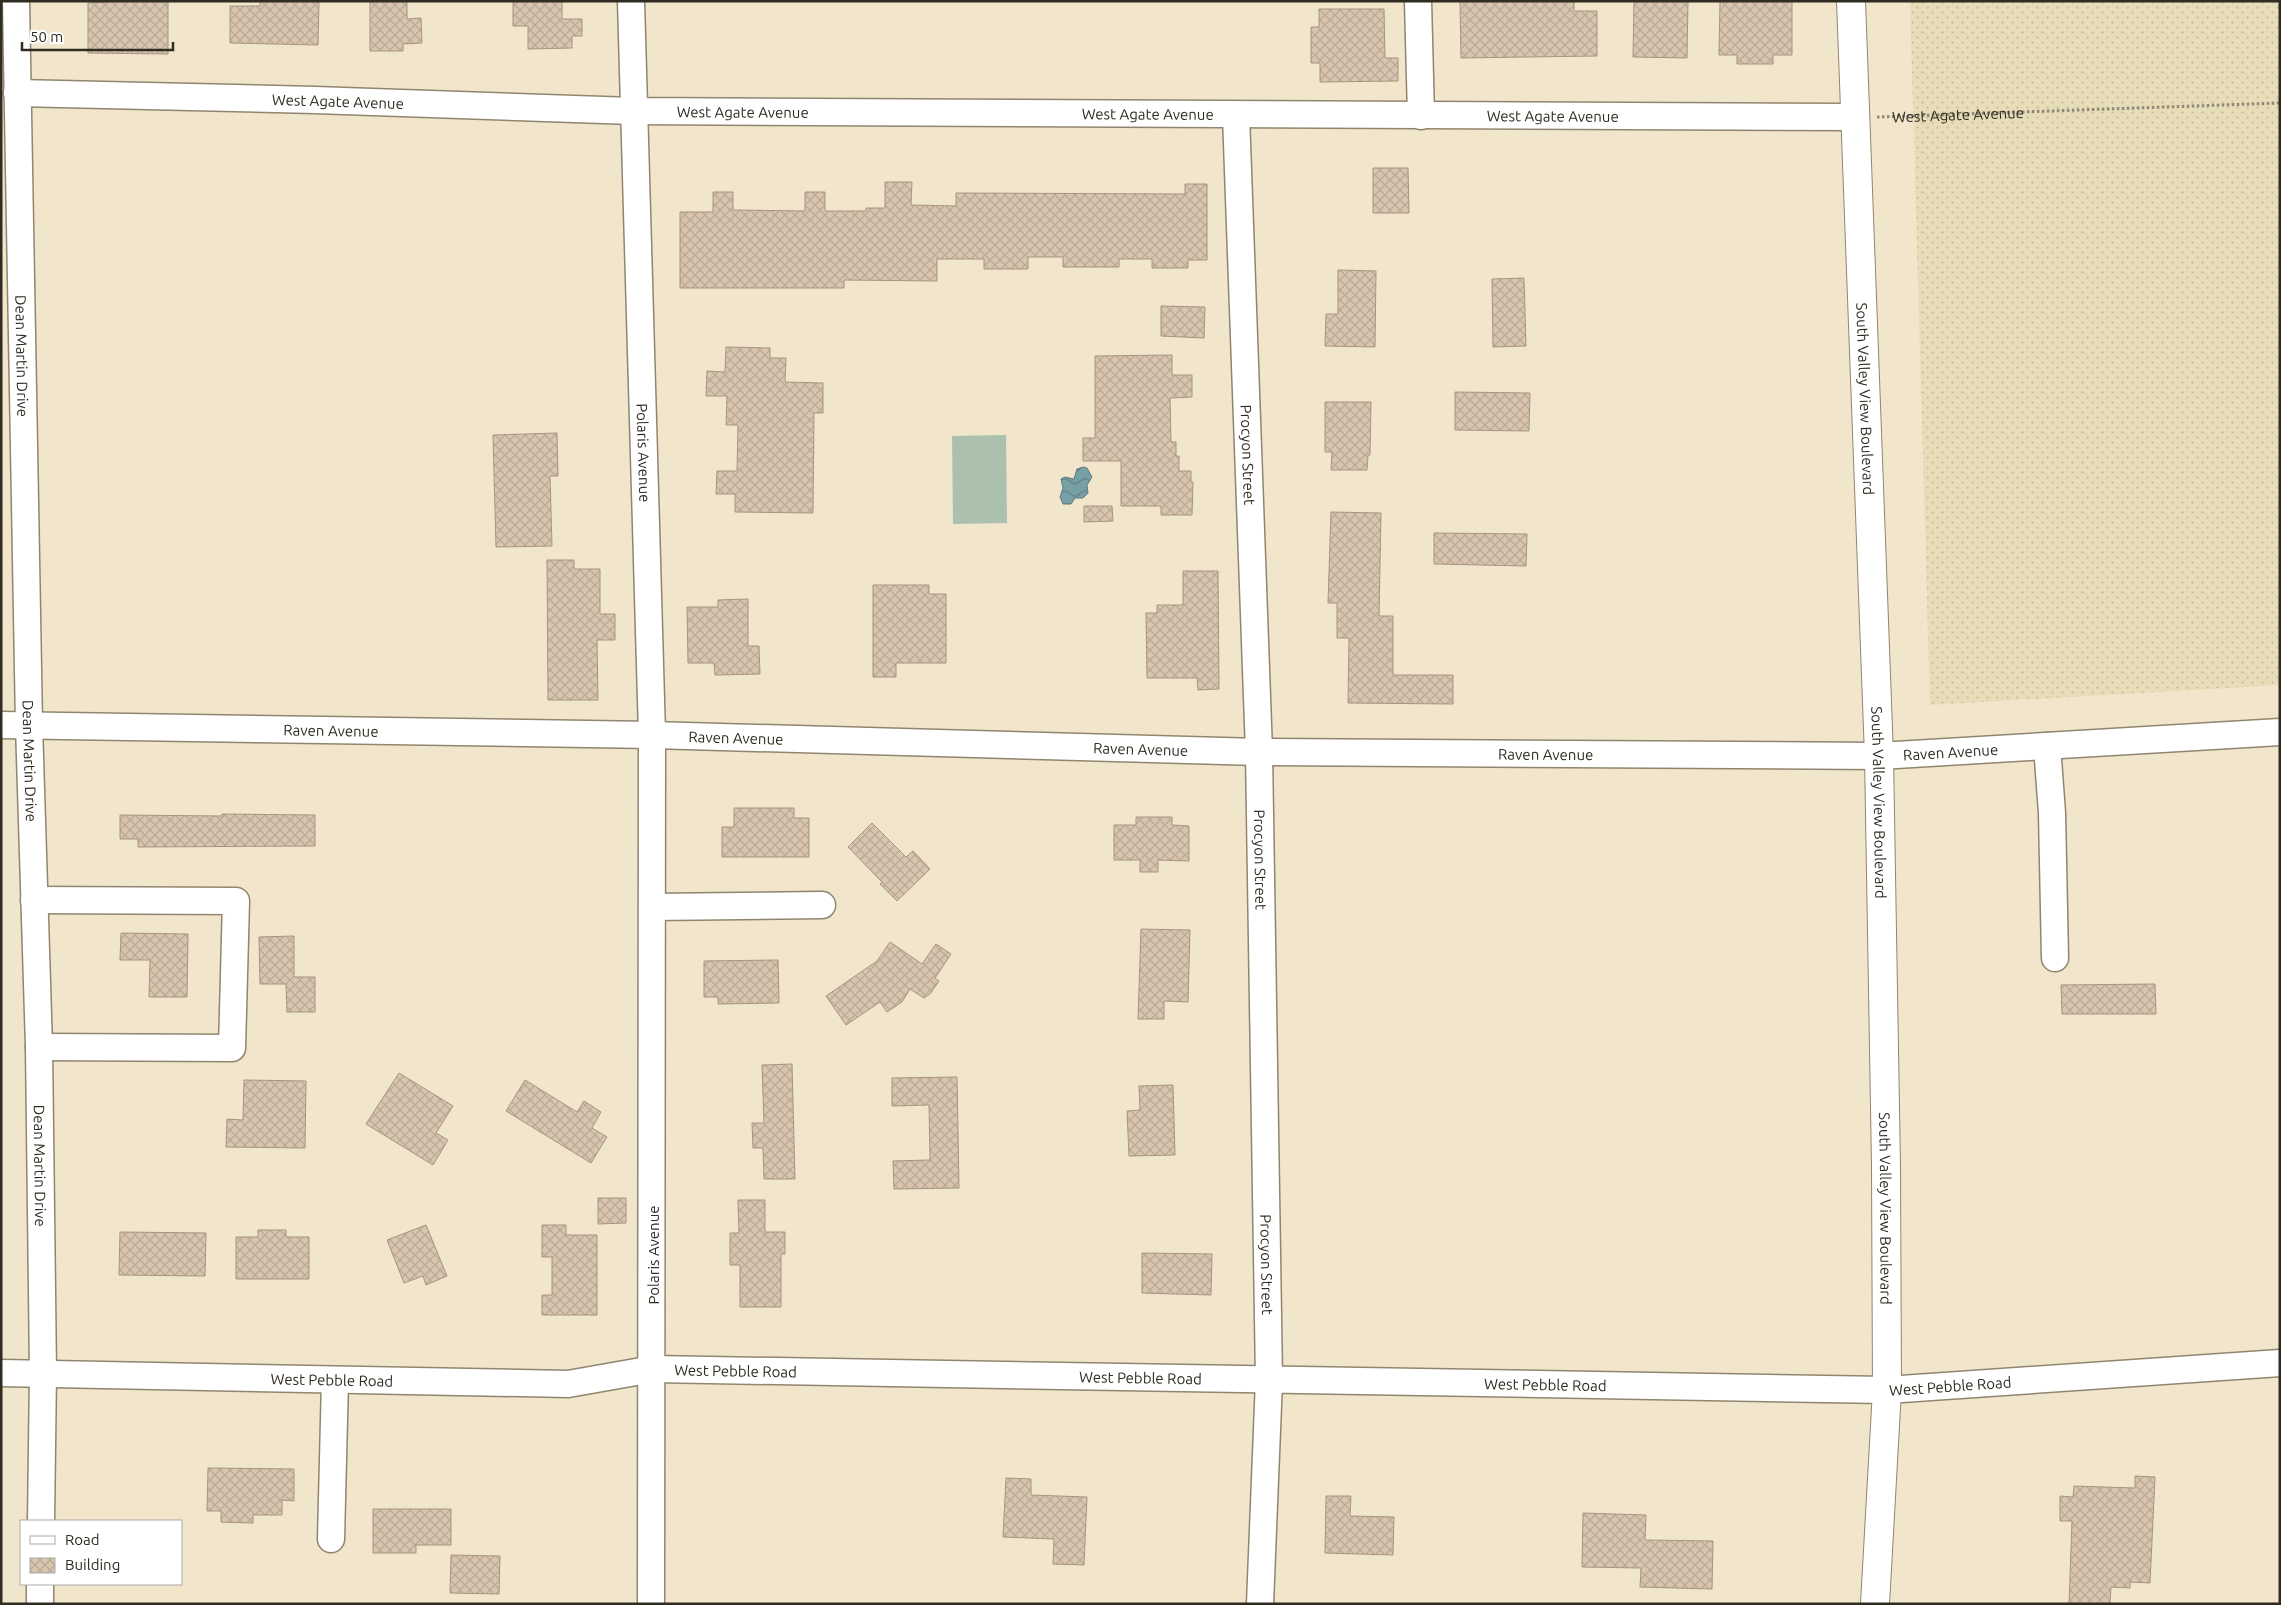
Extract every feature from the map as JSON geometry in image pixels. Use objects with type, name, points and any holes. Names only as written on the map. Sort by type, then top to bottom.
[{"type":"main road","name":"South Valley View Boulevard","points":[[1851,1],[1879,756],[1887,1390],[1875,1604]]},
{"type":"street","name":"Dean Martin Drive","points":[[16,1],[17,93],[11,295],[30,725],[39,1047],[43,1374],[41,1520]]},
{"type":"street","name":"Polaris Avenue","points":[[631,1],[652,735],[653,1369],[651,1604]]},
{"type":"street","points":[[1418,1],[1421,116]]},
{"type":"street","name":"West Agate Avenue","points":[[17,93],[324,100],[634,111],[1854,118]]},
{"type":"street","name":"Procyon Street","points":[[1236,115],[1258,752],[1269,1380],[1260,1604]]},
{"type":"street","name":"Raven Avenue","points":[[1,725],[652,735],[1258,752],[1879,756],[2280,732]]},
{"type":"street","points":[[2047,746],[2052,813],[2055,958]]},
{"type":"street","points":[[34,900],[236,901],[232,1048],[39,1047]]},
{"type":"street","points":[[653,906],[822,905]]},
{"type":"street","name":"West Pebble Road","points":[[1,1373],[568,1384],[653,1369],[1887,1390],[2280,1363]]},
{"type":"street","points":[[331,1538],[336,1380]]},
{"type":"street","points":[[40,1585],[40,1604]]},
{"type":"path","name":"West Agate Avenue","points":[[1854,118],[2280,103]]},
{"type":"green space","points":[[1006,435],[1007,523],[953,524],[952,436]]},
{"type":"sand","points":[[1910,1],[2280,1],[2280,685],[1930,705]]},
{"type":"water","points":[[1087,468],[1092,477],[1087,485],[1088,493],[1083,498],[1075,498],[1071,504],[1063,504],[1060,497],[1063,488],[1061,479],[1065,477],[1074,479],[1077,469]]},
{"type":"building","points":[[168,1],[168,54],[88,53],[88,3]]},
{"type":"building","points":[[260,1],[319,1],[318,45],[230,43],[230,6],[260,6]]},
{"type":"building","points":[[370,1],[407,1],[407,19],[421,18],[422,43],[403,44],[403,51],[370,51]]},
{"type":"building","points":[[513,1],[562,1],[562,19],[582,19],[582,36],[572,36],[572,48],[528,49],[528,26],[513,26]]},
{"type":"building","points":[[1460,1],[1574,1],[1574,11],[1597,11],[1597,56],[1461,58]]},
{"type":"building","points":[[1634,1],[1688,1],[1687,58],[1633,57]]},
{"type":"building","points":[[1720,1],[1792,1],[1792,55],[1773,55],[1773,64],[1737,64],[1737,55],[1719,55]]},
{"type":"building","points":[[1319,9],[1384,9],[1385,58],[1398,58],[1398,81],[1320,82],[1320,63],[1311,63],[1311,27],[1319,27]]},
{"type":"building","points":[[1373,168],[1408,168],[1409,213],[1373,213]]},
{"type":"building","points":[[885,182],[912,182],[911,205],[956,206],[956,193],[1185,194],[1185,184],[1207,184],[1207,260],[1188,260],[1188,268],[1152,268],[1152,259],[1119,259],[1119,267],[1063,267],[1063,257],[1028,257],[1028,269],[984,269],[984,259],[937,259],[937,281],[844,280],[844,288],[680,288],[680,212],[713,212],[713,192],[733,192],[733,210],[805,211],[805,192],[825,192],[825,211],[866,211],[866,208],[885,208]]},
{"type":"building","points":[[1338,270],[1376,271],[1375,347],[1325,346],[1326,314],[1338,314]]},
{"type":"building","points":[[1524,278],[1526,346],[1493,347],[1492,279]]},
{"type":"building","points":[[1161,306],[1205,307],[1204,338],[1161,336]]},
{"type":"building","points":[[726,347],[770,348],[770,358],[786,358],[785,382],[823,383],[823,413],[814,413],[813,513],[735,512],[735,494],[716,494],[717,471],[737,471],[738,425],[726,425],[727,396],[706,396],[707,371],[725,372]]},
{"type":"building","points":[[1172,355],[1172,375],[1192,375],[1192,397],[1170,398],[1171,442],[1176,442],[1176,456],[1179,456],[1179,471],[1191,471],[1191,482],[1193,482],[1192,515],[1161,515],[1161,506],[1121,506],[1121,461],[1083,461],[1083,438],[1095,438],[1095,356]]},
{"type":"building","points":[[1455,392],[1530,393],[1529,431],[1455,430]]},
{"type":"building","points":[[1325,402],[1371,402],[1370,455],[1368,455],[1367,470],[1331,470],[1332,452],[1325,452]]},
{"type":"building","points":[[557,433],[558,476],[550,476],[552,546],[496,547],[493,435]]},
{"type":"building","points":[[1084,506],[1112,506],[1113,521],[1084,522]]},
{"type":"building","points":[[1331,512],[1381,513],[1379,616],[1393,616],[1393,675],[1453,675],[1453,704],[1348,703],[1349,638],[1337,638],[1337,603],[1328,603]]},
{"type":"building","points":[[1434,533],[1527,534],[1526,566],[1434,564]]},
{"type":"building","points":[[547,560],[574,560],[574,569],[600,569],[600,614],[615,614],[615,640],[597,640],[598,700],[548,700]]},
{"type":"building","points":[[1183,571],[1218,571],[1219,689],[1198,690],[1197,678],[1147,678],[1146,613],[1157,613],[1157,605],[1183,605]]},
{"type":"building","points":[[873,585],[929,585],[929,594],[946,594],[946,663],[896,663],[896,677],[873,677]]},
{"type":"building","points":[[748,599],[748,646],[759,646],[760,674],[715,675],[714,663],[688,663],[687,607],[718,607],[718,600]]},
{"type":"building","points":[[734,808],[794,808],[794,818],[809,818],[809,857],[722,857],[722,827],[734,827]]},
{"type":"building","points":[[222,814],[315,815],[315,846],[138,847],[138,839],[120,839],[120,815],[222,816]]},
{"type":"building","points":[[1136,817],[1172,817],[1172,825],[1189,826],[1189,861],[1158,860],[1158,872],[1140,872],[1140,860],[1114,860],[1114,825],[1136,825]]},
{"type":"building","points":[[872,823],[906,857],[913,851],[930,869],[897,901],[880,884],[882,882],[848,847]]},
{"type":"building","points":[[1141,929],[1190,930],[1188,1002],[1164,1001],[1164,1019],[1138,1019]]},
{"type":"building","points":[[121,933],[188,934],[187,997],[149,997],[150,960],[120,960]]},
{"type":"building","points":[[294,936],[294,977],[315,977],[315,1012],[287,1012],[286,984],[260,984],[259,937]]},
{"type":"building","points":[[890,942],[922,964],[936,944],[951,954],[935,978],[939,981],[930,994],[924,998],[910,989],[902,1002],[887,1012],[880,1002],[846,1025],[826,996],[877,961]]},
{"type":"building","points":[[778,960],[779,1003],[718,1004],[718,997],[704,997],[704,961]]},
{"type":"building","points":[[2155,984],[2156,1014],[2062,1014],[2061,985]]},
{"type":"building","points":[[792,1064],[795,1179],[764,1179],[763,1148],[753,1148],[752,1123],[764,1123],[762,1065]]},
{"type":"building","points":[[399,1073],[453,1106],[436,1133],[448,1140],[433,1165],[366,1124]]},
{"type":"building","points":[[957,1077],[959,1188],[894,1189],[893,1161],[930,1160],[929,1105],[892,1106],[892,1078]]},
{"type":"building","points":[[244,1080],[306,1081],[305,1148],[226,1147],[227,1119],[243,1120]]},
{"type":"building","points":[[525,1080],[577,1112],[584,1101],[601,1112],[592,1128],[607,1137],[591,1163],[506,1111]]},
{"type":"building","points":[[1173,1085],[1175,1155],[1129,1156],[1127,1111],[1140,1110],[1139,1086]]},
{"type":"building","points":[[598,1198],[626,1198],[626,1223],[598,1224]]},
{"type":"building","points":[[738,1200],[765,1200],[765,1232],[785,1232],[785,1254],[781,1254],[781,1307],[740,1307],[740,1265],[730,1265],[730,1233],[739,1233]]},
{"type":"building","points":[[426,1225],[447,1276],[426,1285],[423,1276],[404,1283],[387,1240]]},
{"type":"building","points":[[542,1225],[566,1225],[566,1235],[597,1235],[597,1315],[542,1315],[542,1295],[552,1295],[552,1257],[542,1257]]},
{"type":"building","points":[[258,1230],[286,1230],[286,1237],[309,1237],[309,1279],[236,1279],[236,1237],[258,1237]]},
{"type":"building","points":[[120,1232],[206,1233],[205,1276],[119,1275]]},
{"type":"building","points":[[1142,1253],[1212,1254],[1211,1295],[1142,1293]]},
{"type":"building","points":[[208,1468],[294,1469],[294,1501],[282,1500],[282,1515],[253,1515],[253,1523],[221,1522],[221,1511],[207,1511]]},
{"type":"building","points":[[2135,1476],[2155,1477],[2150,1583],[2130,1582],[2130,1588],[2111,1587],[2110,1604],[2069,1604],[2072,1521],[2060,1521],[2060,1496],[2073,1497],[2074,1486],[2135,1488]]},
{"type":"building","points":[[1006,1478],[1031,1479],[1031,1495],[1087,1497],[1084,1565],[1053,1564],[1054,1539],[1003,1537]]},
{"type":"building","points":[[1326,1496],[1351,1496],[1350,1516],[1394,1517],[1393,1555],[1325,1553]]},
{"type":"building","points":[[373,1509],[451,1509],[451,1545],[416,1545],[416,1553],[373,1553]]},
{"type":"building","points":[[1583,1513],[1646,1515],[1645,1540],[1713,1541],[1712,1589],[1640,1587],[1641,1568],[1582,1567]]},
{"type":"building","points":[[451,1555],[500,1556],[499,1594],[450,1593]]}]
